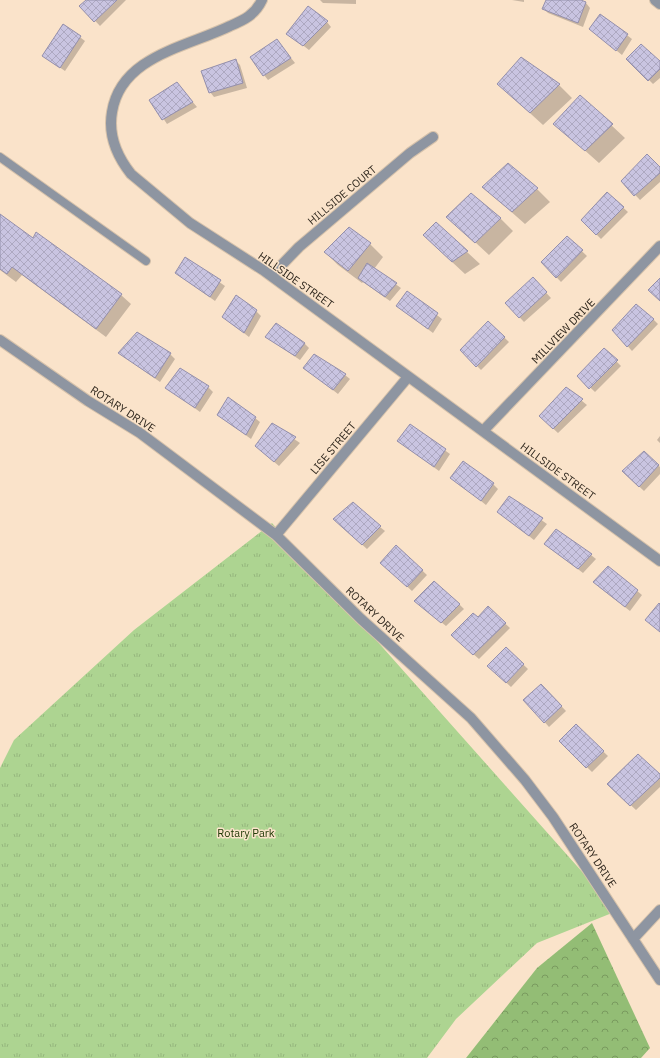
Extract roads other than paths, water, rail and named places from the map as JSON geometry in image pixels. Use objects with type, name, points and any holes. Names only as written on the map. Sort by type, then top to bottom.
[{"type":"street","name":"HILLSIDE STREET","points":[[262,0],[249,17],[215,34],[151,59],[138,68],[127,79],[117,94],[113,108],[111,129],[118,155],[131,174],[190,223],[271,276],[408,377],[658,556]]},
{"type":"street","points":[[655,0],[660,4]]},
{"type":"street","name":"HILLSIDE COURT","points":[[271,276],[299,247],[410,153],[433,137]]},
{"type":"street","name":"MILLVIEW DRIVE","points":[[483,431],[660,246]]},
{"type":"street","name":"ROTARY DRIVE","points":[[0,340],[88,401],[140,433],[276,535],[361,619],[470,718],[519,772],[553,817],[660,980]]},
{"type":"street","name":"LISE STREET","points":[[276,535],[408,377]]},
{"type":"street","points":[[633,938],[660,910]]},
{"type":"lane","points":[[0,157],[146,261]]},
{"type":"park label","name":"Rotary Park","points":[[246,833]]}]
